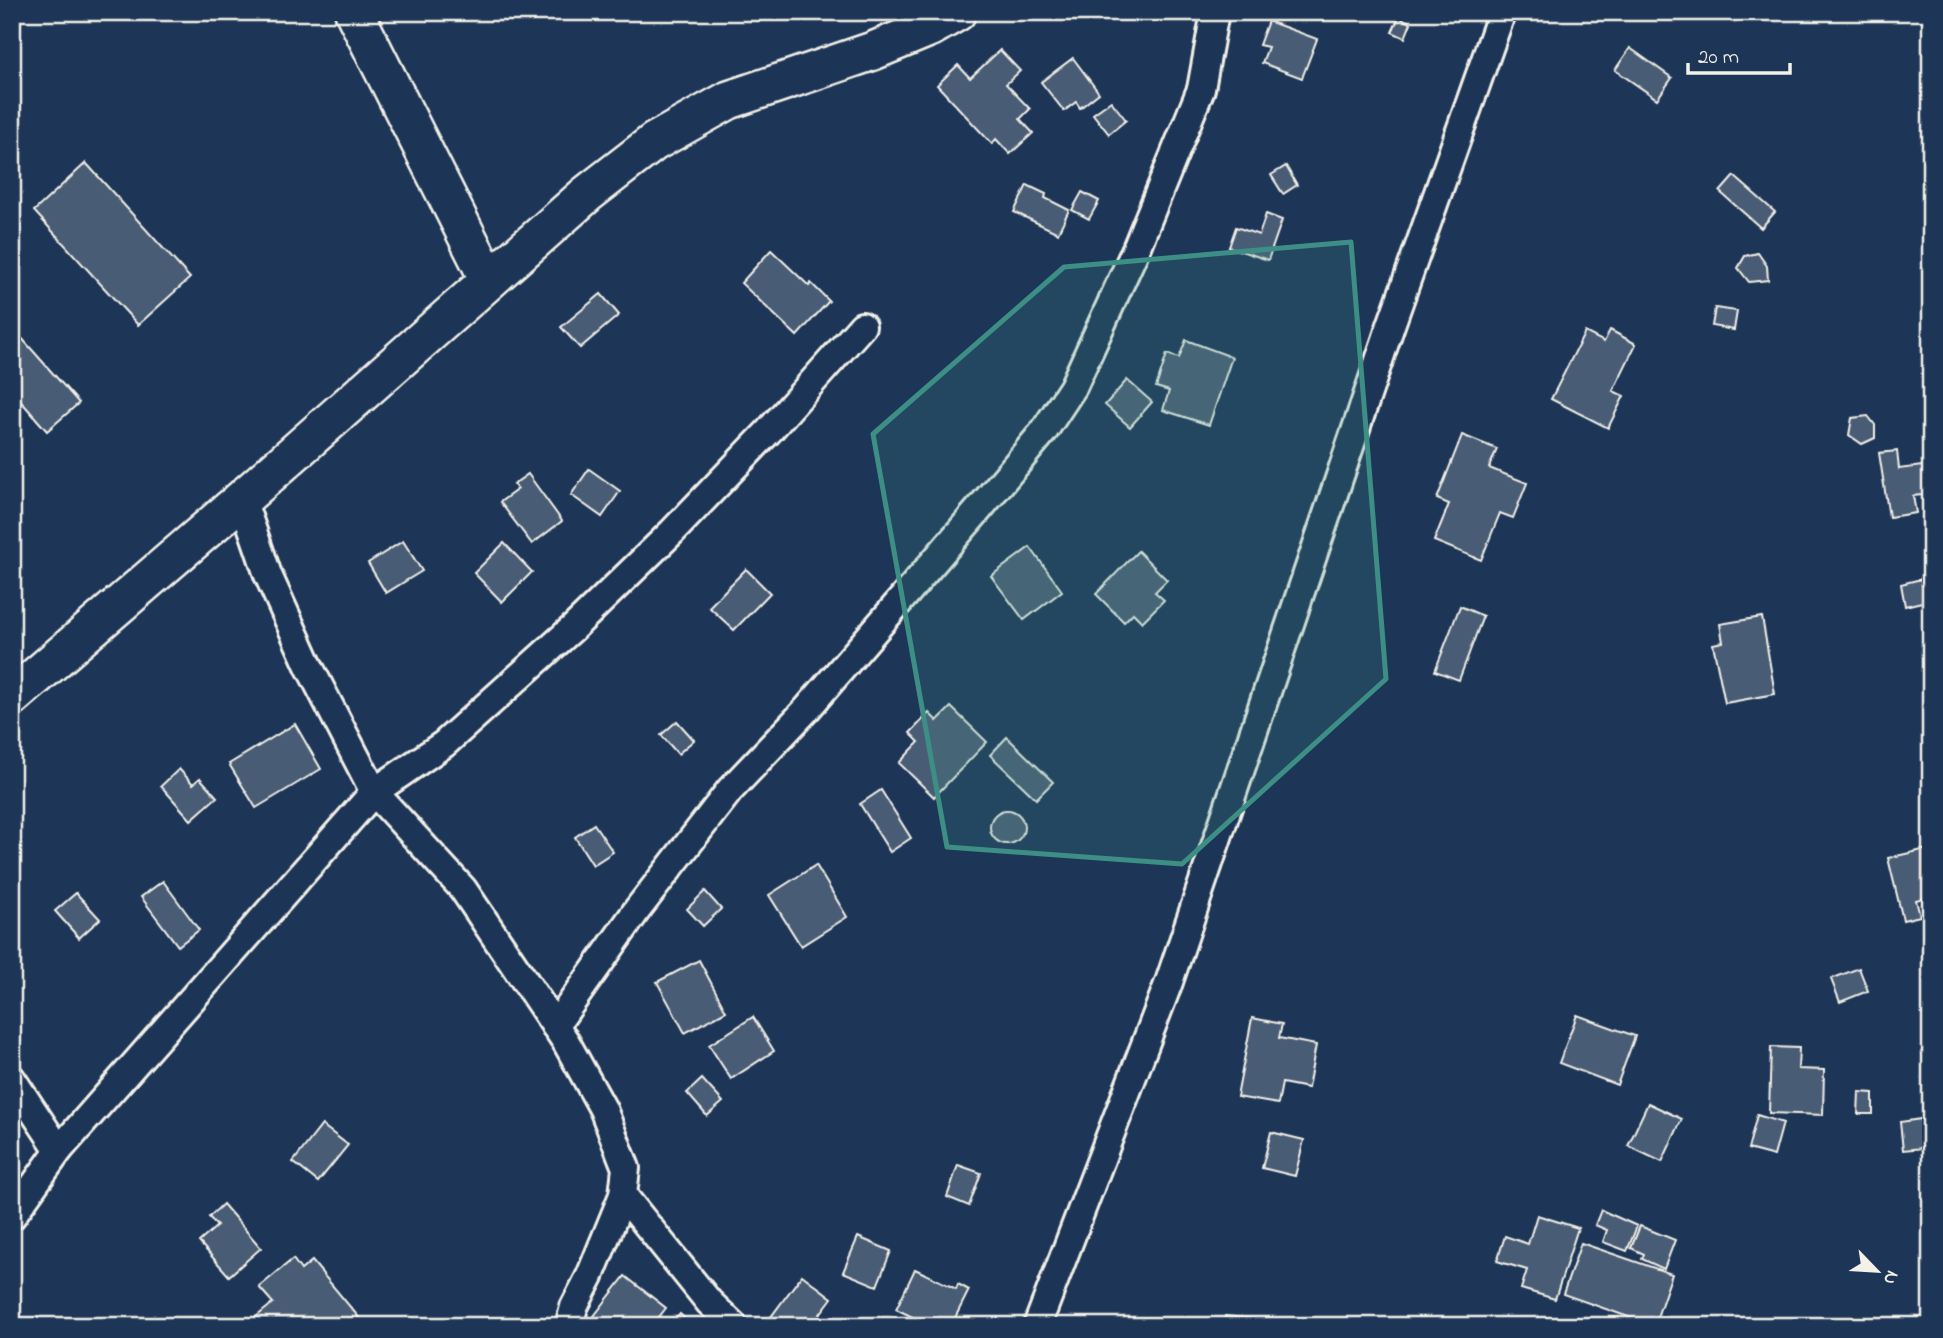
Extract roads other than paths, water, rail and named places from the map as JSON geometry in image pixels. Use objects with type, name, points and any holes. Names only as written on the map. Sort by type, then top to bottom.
[{"type":"street","points":[[354,12],[489,279]]},
{"type":"street","points":[[12,697],[242,499],[587,194],[654,142],[729,100],[873,51],[931,27],[957,12]]},
{"type":"street","points":[[555,1026],[637,910],[730,790],[807,709],[980,508],[1044,430],[1073,387],[1131,262],[1201,89],[1216,12]]},
{"type":"street","points":[[1037,1326],[1169,982],[1391,325],[1502,12]]},
{"type":"street","points":[[12,1216],[59,1150],[374,792],[443,744],[573,628],[672,532],[768,432],[862,326]]},
{"type":"street","points":[[242,499],[268,575],[299,644],[374,792],[463,889],[555,1026],[603,1109],[626,1168],[623,1195],[595,1265],[574,1307],[569,1326]]},
{"type":"street","points":[[12,1079],[59,1150]]},
{"type":"street","points":[[623,1195],[709,1302],[734,1326]]}]
